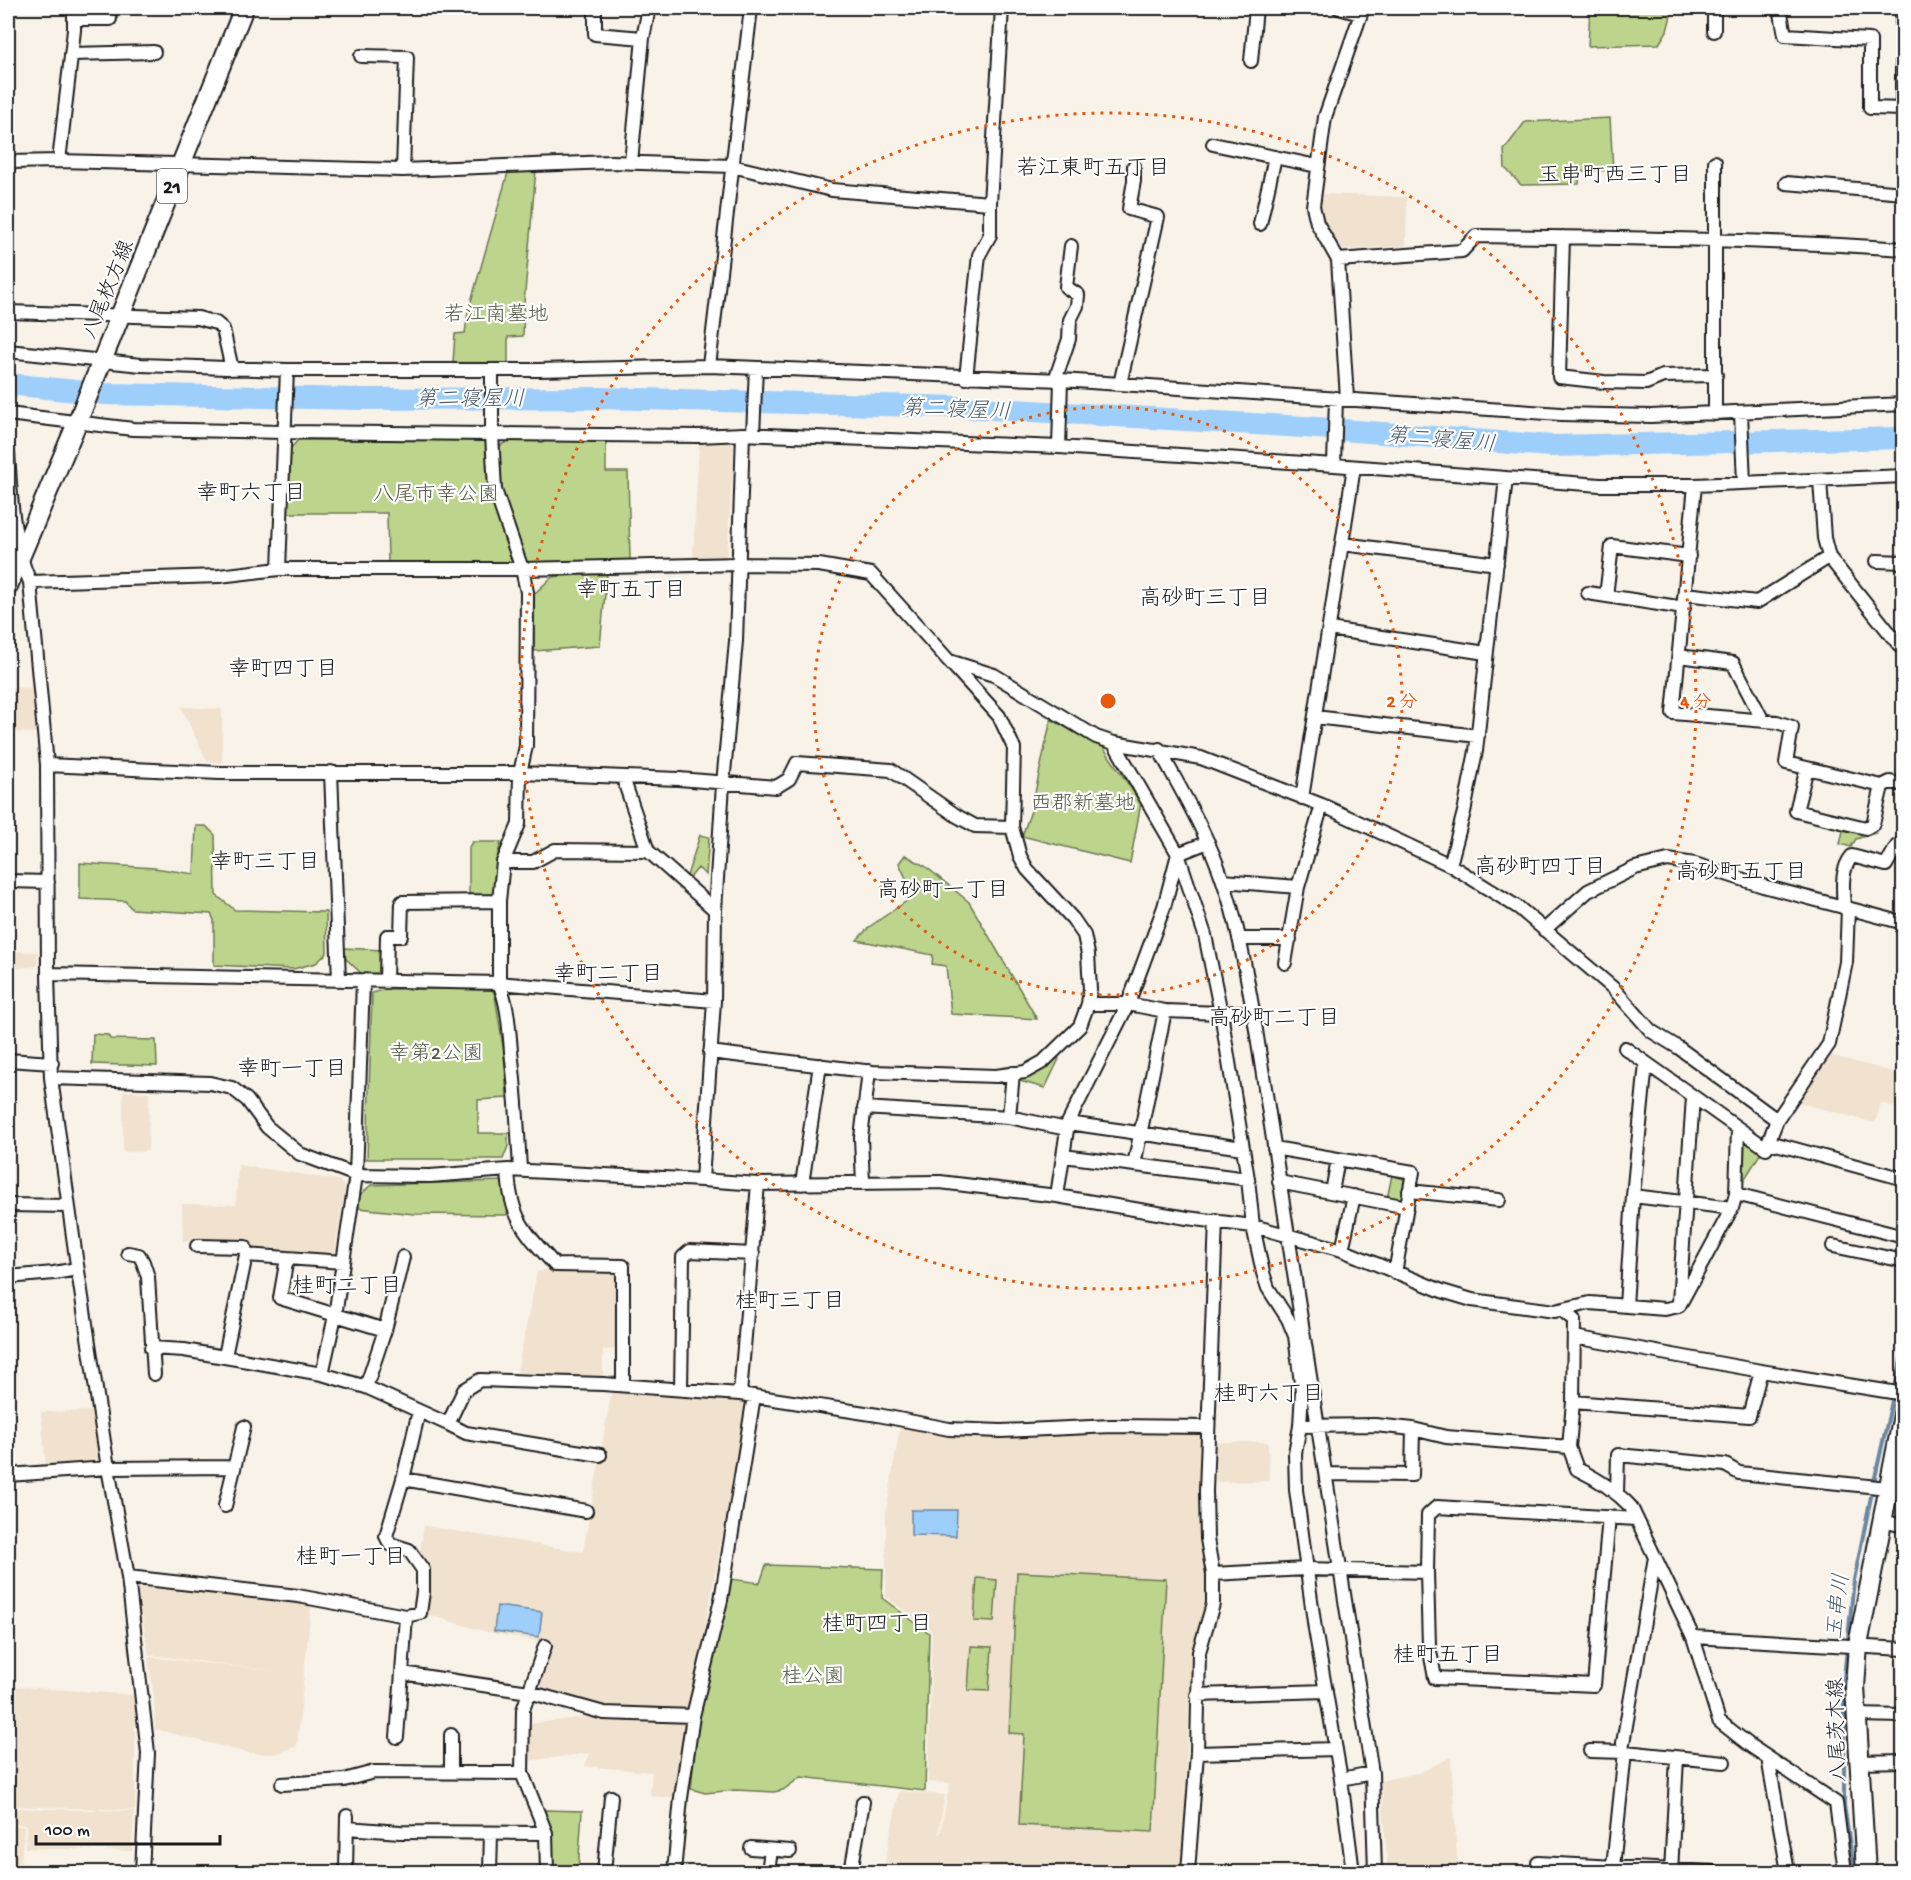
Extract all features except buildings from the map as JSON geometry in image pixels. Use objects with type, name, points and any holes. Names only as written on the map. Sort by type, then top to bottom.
[{"type":"main road","name":"八尾枚方線","points":[[8,586],[79,419],[244,8]]},
{"type":"main road","name":"八尾茨木線","points":[[1866,1872],[1852,1645],[1882,1521],[1877,1487],[1901,1437],[1903,1399]]},
{"type":"street","points":[[595,8],[595,33],[643,38]]},
{"type":"street","points":[[631,162],[643,38],[649,8]]},
{"type":"street","points":[[709,366],[751,8]]},
{"type":"street","points":[[966,378],[979,255],[990,235],[1002,8]]},
{"type":"street","points":[[1251,61],[1256,8]]},
{"type":"street","points":[[1334,465],[1341,398],[1338,260],[1317,223],[1313,206],[1325,117],[1362,10],[1339,8]]},
{"type":"street","points":[[1714,8],[1714,31]]},
{"type":"street","points":[[1780,8],[1785,35],[1870,40],[1870,108],[1903,109],[1902,8]]},
{"type":"street","points":[[59,161],[74,14],[110,19]]},
{"type":"street","points":[[71,54],[154,52]]},
{"type":"street","points":[[361,56],[406,57],[403,170]]},
{"type":"street","points":[[1213,144],[1317,166]]},
{"type":"street","points":[[1260,224],[1275,157]]},
{"type":"street","points":[[8,162],[59,161],[403,170],[631,162],[732,166],[832,190],[990,203]]},
{"type":"street","points":[[1715,162],[1715,414]]},
{"type":"street","points":[[1120,384],[1158,217],[1129,209],[1134,166]]},
{"type":"street","points":[[1786,183],[1904,193]]},
{"type":"street","points":[[1338,260],[1462,251],[1476,236],[1714,239],[1826,243],[1904,249]]},
{"type":"street","points":[[1563,237],[1559,377],[1604,382],[1646,383],[1663,376],[1716,375]]},
{"type":"street","points":[[1059,447],[1058,380],[1069,339],[1070,320],[1077,306],[1078,295],[1066,287],[1071,246]]},
{"type":"street","points":[[8,312],[198,318],[216,322],[222,329],[232,369]]},
{"type":"street","points":[[8,351],[102,362],[232,369],[492,370],[709,366],[1058,380],[1561,414],[1652,416],[1904,404]]},
{"type":"street","points":[[702,1180],[714,1001],[715,910],[723,784],[735,650],[748,434],[756,368]]},
{"type":"street","points":[[279,569],[287,370]]},
{"type":"street","points":[[492,370],[495,490],[522,569],[527,592],[528,693],[526,746],[520,773],[519,824],[503,862],[499,901],[499,983],[504,995],[508,1020],[516,1102],[514,1170],[509,1192],[517,1219],[555,1264],[623,1266],[623,1385]]},
{"type":"street","points":[[1741,413],[1744,483]]},
{"type":"street","points":[[8,414],[79,419],[133,429],[698,436],[748,434],[1059,447],[1600,485],[1695,485],[1904,476]]},
{"type":"street","points":[[8,453],[12,507],[20,559],[30,582],[47,765],[51,1078],[77,1269],[108,1468],[128,1577],[148,1753],[142,1872]]},
{"type":"street","points":[[1302,798],[1354,467]]},
{"type":"street","points":[[1450,865],[1464,812],[1478,736],[1506,478]]},
{"type":"street","points":[[1820,480],[1824,538],[1829,557],[1904,651]]},
{"type":"street","points":[[1695,485],[1673,713],[1777,722],[1792,727],[1786,763],[1882,786],[1890,782],[1904,785]]},
{"type":"street","points":[[1343,544],[1497,564]]},
{"type":"street","points":[[1606,596],[1612,546],[1689,556]]},
{"type":"street","points":[[1686,594],[1757,602],[1829,557]]},
{"type":"street","points":[[1877,561],[1904,561]]},
{"type":"street","points":[[30,582],[219,576],[279,569],[522,569],[740,564],[819,565],[871,574],[999,716],[1014,748],[1012,827],[1020,856],[1027,869],[1073,919],[1084,935],[1089,969],[1088,1004],[1080,1026],[1043,1062],[1025,1072],[996,1076],[869,1071],[710,1052]]},
{"type":"street","points":[[1588,593],[1684,608]]},
{"type":"street","points":[[1329,629],[1486,653]]},
{"type":"street","points":[[1679,656],[1733,663],[1762,721]]},
{"type":"street","points":[[949,661],[994,675],[1096,737],[1114,743],[1201,758],[1322,805],[1450,865],[1519,908],[1613,988],[1651,1031],[1679,1048],[1776,1120]]},
{"type":"street","points":[[1315,717],[1478,736]]},
{"type":"street","points":[[1114,743],[1178,854],[1205,935],[1221,1013],[1248,1179],[1253,1226],[1263,1273],[1268,1288],[1288,1319],[1295,1336],[1302,1391],[1300,1426],[1295,1453],[1296,1490],[1306,1569],[1341,1779],[1353,1872]]},
{"type":"street","points":[[1159,749],[1208,842],[1223,881],[1239,939],[1253,1011],[1372,1773],[1375,1872]]},
{"type":"street","points":[[47,765],[219,773],[520,773],[680,779],[776,787],[789,779],[797,762],[891,770],[975,826],[1012,827]]},
{"type":"street","points":[[1807,768],[1796,811],[1866,828],[1873,824],[1882,786]]},
{"type":"street","points":[[331,772],[339,980]]},
{"type":"street","points":[[623,778],[648,851],[715,910]]},
{"type":"street","points":[[1285,963],[1298,887],[1322,805]]},
{"type":"street","points":[[1178,854],[1208,842]]},
{"type":"street","points":[[1625,1048],[1766,1148],[1776,1120],[1829,1044],[1846,962],[1846,908],[1842,884],[1846,862],[1852,856],[1886,865],[1897,846],[1904,848]]},
{"type":"street","points":[[503,862],[533,862],[555,850],[648,851]]},
{"type":"street","points":[[1057,1196],[1068,1126],[1128,1004],[1164,907],[1178,854]]},
{"type":"street","points":[[1544,930],[1588,891],[1635,868],[1668,860],[1695,864],[1763,886],[1904,923]]},
{"type":"street","points":[[8,881],[48,882]]},
{"type":"street","points":[[1223,881],[1298,887]]},
{"type":"street","points":[[386,982],[387,936],[401,936],[402,902],[499,901]]},
{"type":"street","points":[[1239,939],[1290,939]]},
{"type":"street","points":[[48,974],[499,983],[714,1001]]},
{"type":"street","points":[[322,1374],[335,1316],[356,1175],[363,982]]},
{"type":"street","points":[[1088,1004],[1128,1004],[1165,1011],[1221,1013],[1253,1011]]},
{"type":"street","points":[[1134,1165],[1165,1011]]},
{"type":"street","points":[[8,1060],[52,1063]]},
{"type":"street","points":[[1626,1306],[1633,1196],[1646,1063]]},
{"type":"street","points":[[802,1184],[820,1065]]},
{"type":"street","points":[[862,1183],[861,1138],[869,1071]]},
{"type":"street","points":[[1009,1117],[1013,1073]]},
{"type":"street","points":[[51,1078],[210,1083],[232,1088],[247,1100],[267,1127],[300,1154],[356,1175],[430,1176],[514,1170],[758,1184],[940,1182],[1057,1196],[1187,1218],[1253,1226],[1342,1250],[1395,1273],[1472,1300],[1562,1310],[1590,1303],[1665,1309],[1679,1306],[1732,1208],[1736,1194],[1738,1130]]},
{"type":"street","points":[[1679,1306],[1693,1097]]},
{"type":"street","points":[[864,1108],[1009,1117],[1243,1148]]},
{"type":"street","points":[[1769,1142],[1904,1179]]},
{"type":"street","points":[[1274,1148],[1413,1172],[1395,1273]]},
{"type":"street","points":[[1064,1156],[1248,1179]]},
{"type":"street","points":[[1332,1192],[1338,1160]]},
{"type":"street","points":[[1279,1182],[1407,1207]]},
{"type":"street","points":[[740,1394],[758,1184]]},
{"type":"street","points":[[1409,1191],[1499,1200]]},
{"type":"street","points":[[1736,1194],[1904,1237]]},
{"type":"street","points":[[1342,1250],[1354,1196]]},
{"type":"street","points":[[1633,1196],[1732,1208]]},
{"type":"street","points":[[8,1204],[68,1206]]},
{"type":"street","points":[[1188,1872],[1197,1753],[1198,1652],[1213,1604],[1213,1574],[1207,1539],[1208,1427],[1216,1220]]},
{"type":"street","points":[[197,1246],[245,1247],[246,1254],[225,1356]]},
{"type":"street","points":[[1833,1246],[1904,1261]]},
{"type":"street","points":[[681,1390],[683,1257],[690,1251],[753,1254]]},
{"type":"street","points":[[128,1253],[139,1255],[148,1276],[154,1374]]},
{"type":"street","points":[[246,1254],[343,1262]]},
{"type":"street","points":[[366,1387],[385,1330],[403,1257]]},
{"type":"street","points":[[287,1258],[280,1298],[385,1330]]},
{"type":"street","points":[[8,1277],[54,1274],[77,1269]]},
{"type":"street","points":[[1562,1310],[1574,1320],[1573,1402],[1569,1447],[1577,1470],[1598,1479],[1631,1507],[1693,1637],[1719,1721],[1728,1730],[1836,1803],[1845,1872]]},
{"type":"street","points":[[1574,1336],[1761,1371],[1885,1390],[1903,1399]]},
{"type":"street","points":[[151,1348],[225,1356],[322,1374],[366,1387],[466,1433],[600,1455]]},
{"type":"street","points":[[1573,1402],[1749,1416],[1761,1371]]},
{"type":"street","points":[[448,1424],[464,1390],[480,1380],[623,1385],[740,1394],[878,1415],[948,1429],[1001,1431],[1112,1426],[1208,1427]]},
{"type":"street","points":[[674,1872],[681,1798],[693,1716],[722,1600],[754,1396]]},
{"type":"street","points":[[128,1577],[298,1596],[406,1616],[420,1613],[423,1570],[410,1550],[390,1544],[386,1536],[403,1479],[419,1411]]},
{"type":"street","points":[[1300,1426],[1375,1425],[1413,1429],[1446,1437],[1569,1447]]},
{"type":"street","points":[[225,1506],[244,1427]]},
{"type":"street","points":[[1326,1474],[1412,1475],[1413,1429]]},
{"type":"street","points":[[1617,1493],[1618,1455],[1725,1465],[1739,1473],[1877,1487]]},
{"type":"street","points":[[8,1475],[108,1468],[234,1467]]},
{"type":"street","points":[[403,1479],[586,1511]]},
{"type":"street","points":[[1609,1517],[1594,1685],[1435,1678],[1429,1646],[1427,1572],[1428,1515],[1437,1507],[1609,1517],[1636,1519]]},
{"type":"street","points":[[1882,1521],[1904,1526]]},
{"type":"street","points":[[1613,1867],[1624,1748],[1655,1557]]},
{"type":"street","points":[[1213,1574],[1306,1569],[1427,1572]]},
{"type":"street","points":[[398,1737],[406,1616]]},
{"type":"street","points":[[1693,1637],[1904,1649]]},
{"type":"street","points":[[545,1646],[523,1710],[522,1773],[546,1833],[547,1872]]},
{"type":"street","points":[[402,1673],[529,1692],[604,1713],[693,1716]]},
{"type":"street","points":[[1197,1695],[1326,1691]]},
{"type":"street","points":[[1856,1715],[1904,1716]]},
{"type":"street","points":[[451,1735],[451,1772]]},
{"type":"street","points":[[1590,1751],[1624,1748],[1677,1758],[1724,1762]]},
{"type":"street","points":[[1197,1753],[1336,1749]]},
{"type":"street","points":[[1671,1871],[1677,1758]]},
{"type":"street","points":[[1768,1758],[1788,1872]]},
{"type":"street","points":[[1858,1762],[1904,1761]]},
{"type":"street","points":[[282,1784],[344,1780],[374,1772],[522,1773]]},
{"type":"street","points":[[1341,1779],[1372,1773]]},
{"type":"street","points":[[604,1872],[611,1797]]},
{"type":"street","points":[[851,1872],[862,1802]]},
{"type":"street","points":[[345,1872],[347,1822],[400,1832],[546,1833]]},
{"type":"street","points":[[490,1872],[491,1833]]},
{"type":"street","points":[[752,1848],[790,1851]]},
{"type":"street","points":[[768,1872],[771,1850]]},
{"type":"street","points":[[1538,1872],[1538,1863],[1713,1872]]},
{"type":"shaded area","points":[[1321,194],[1407,197],[1406,246],[1336,250],[1320,210]]},
{"type":"shaded area","points":[[699,442],[730,442],[734,447],[727,554],[720,560],[693,559]]},
{"type":"shaded area","points":[[8,687],[32,688],[35,733],[8,732]]},
{"type":"shaded area","points":[[181,707],[222,709],[222,763],[207,761]]},
{"type":"shaded area","points":[[8,951],[38,952],[37,966],[8,969]]},
{"type":"shaded area","points":[[1826,1054],[1903,1075],[1903,1110],[1881,1103],[1875,1123],[1793,1101]]},
{"type":"shaded area","points":[[123,1091],[149,1092],[148,1151],[123,1152]]},
{"type":"shaded area","points":[[238,1165],[339,1180],[345,1188],[334,1258],[252,1250],[250,1245],[183,1241],[182,1204],[236,1205]]},
{"type":"shaded area","points":[[552,1268],[619,1271],[618,1349],[603,1350],[603,1378],[517,1372],[537,1272]]},
{"type":"shaded area","points":[[612,1389],[748,1400],[689,1711],[605,1708],[537,1688],[550,1643],[487,1632],[425,1614],[430,1592],[429,1567],[420,1551],[424,1526],[583,1552]]},
{"type":"shaded area","points":[[94,1411],[102,1460],[99,1465],[46,1468],[41,1412]]},
{"type":"shaded area","points":[[900,1427],[948,1436],[1202,1434],[1200,1540],[1207,1574],[1206,1603],[1202,1625],[1191,1651],[1183,1856],[1178,1872],[967,1872],[968,1856],[964,1872],[883,1872],[899,1791],[945,1795],[938,1833],[940,1834],[950,1783],[928,1782],[932,1631],[886,1597],[886,1513]]},
{"type":"shaded area","points":[[1216,1442],[1268,1442],[1269,1481],[1216,1481]]},
{"type":"shaded area","points":[[136,1584],[311,1605],[297,1746],[275,1754],[248,1753],[155,1729],[154,1696],[148,1657],[276,1671],[149,1655]]},
{"type":"shaded area","points":[[8,1686],[135,1695],[135,1810],[8,1806]]},
{"type":"shaded area","points":[[603,1715],[686,1721],[677,1798],[650,1796],[652,1772],[585,1766],[590,1753],[528,1761],[527,1724]]},
{"type":"shaded area","points":[[1451,1757],[1458,1872],[1388,1872],[1381,1781],[1421,1772]]},
{"type":"shaded area","points":[[8,1808],[134,1811],[132,1851],[25,1848],[27,1825],[8,1823]]},
{"type":"shaded area","points":[[8,1825],[24,1827],[20,1872],[8,1872]]},
{"type":"green space","points":[[1590,8],[1673,8],[1667,31],[1659,44],[1588,46]]},
{"type":"green space","points":[[1610,118],[1613,170],[1580,172],[1579,184],[1521,185],[1505,168],[1504,150],[1525,122]]},
{"type":"green space","name":"若江南墓地","points":[[509,169],[536,169],[523,336],[508,337],[508,363],[453,363],[455,334],[465,333],[468,312]]},
{"type":"green space","name":"八尾市幸公園","points":[[298,440],[487,440],[489,491],[513,560],[508,565],[388,563],[387,513],[287,513],[291,448]]},
{"type":"green space","points":[[508,441],[606,441],[606,472],[628,472],[630,560],[535,566],[521,559],[499,488],[496,448]]},
{"type":"green space","points":[[607,573],[600,646],[534,651],[534,594],[552,577]]},
{"type":"green space","name":"西郡新墓地","points":[[1051,719],[1103,747],[1141,803],[1130,863],[1022,836],[1031,811]]},
{"type":"green space","points":[[196,826],[206,826],[215,835],[216,895],[235,910],[326,912],[327,953],[316,963],[293,969],[214,965],[214,920],[211,914],[132,909],[125,901],[80,899],[80,863],[154,868],[194,874]]},
{"type":"green space","points":[[1844,826],[1875,833],[1856,839],[1851,847],[1840,844]]},
{"type":"green space","points":[[700,835],[709,837],[706,875],[698,868],[688,880],[686,879]]},
{"type":"green space","points":[[472,842],[501,842],[496,891],[490,898],[469,898],[469,847]]},
{"type":"green space","points":[[905,855],[925,866],[969,902],[1037,1019],[951,1014],[946,966],[932,964],[933,955],[857,940],[869,927],[914,896],[899,863]]},
{"type":"green space","points":[[344,948],[382,950],[383,966],[378,974],[363,975],[344,957]]},
{"type":"green space","name":"幸第2公園","points":[[386,989],[492,989],[504,1053],[507,1098],[478,1100],[478,1133],[508,1133],[508,1146],[503,1159],[367,1159],[372,993]]},
{"type":"green space","points":[[93,1034],[108,1035],[110,1039],[156,1040],[157,1066],[92,1064]]},
{"type":"green space","points":[[1054,1057],[1059,1059],[1045,1088],[1019,1081]]},
{"type":"green space","points":[[1740,1137],[1762,1151],[1739,1188]]},
{"type":"green space","points":[[1392,1175],[1407,1180],[1405,1197],[1400,1202],[1387,1199]]},
{"type":"green space","points":[[504,1181],[507,1215],[414,1214],[359,1208],[359,1196],[371,1185]]},
{"type":"green space","name":"桂公園","points":[[766,1565],[883,1569],[882,1598],[929,1633],[925,1791],[801,1777],[783,1790],[774,1792],[735,1790],[705,1793],[691,1789],[697,1727],[731,1579],[760,1583]]},
{"type":"green space","points":[[1017,1572],[1166,1579],[1153,1832],[1019,1825],[1024,1734],[1009,1733]]},
{"type":"green space","points":[[977,1578],[997,1580],[994,1622],[974,1621]]},
{"type":"green space","points":[[971,1646],[992,1647],[989,1691],[968,1690]]},
{"type":"green space","points":[[544,1810],[582,1811],[578,1872],[551,1872],[549,1825]]},
{"type":"water","points":[[911,1510],[957,1510],[956,1536],[911,1535]]},
{"type":"water","points":[[497,1606],[542,1612],[539,1637],[494,1631]]},
{"type":"waterway","name":"第二寝屋川","points":[[8,384],[105,394],[360,399],[600,398],[960,407],[1304,427],[1551,446],[1904,438]]},
{"type":"waterway","name":"玉串川","points":[[1854,1872],[1844,1805],[1844,1678],[1854,1580],[1904,1347]]},
{"type":"district","name":"若江東町五丁目","points":[[1093,166]]},
{"type":"district","name":"玉串町西三丁目","points":[[1615,173]]},
{"type":"district","name":"幸町六丁目","points":[[251,491]]},
{"type":"district","name":"幸町五丁目","points":[[631,588]]},
{"type":"district","name":"高砂町三丁目","points":[[1205,596]]},
{"type":"district","name":"幸町四丁目","points":[[283,667]]},
{"type":"district","name":"幸町三丁目","points":[[265,860]]},
{"type":"district","name":"高砂町四丁目","points":[[1540,865]]},
{"type":"district","name":"高砂町五丁目","points":[[1741,870]]},
{"type":"district","name":"高砂町一丁目","points":[[943,888]]},
{"type":"district","name":"幸町二丁目","points":[[608,972]]},
{"type":"district","name":"高砂町二丁目","points":[[1274,1016]]},
{"type":"district","name":"幸町一丁目","points":[[292,1067]]},
{"type":"district","name":"桂町二丁目","points":[[347,1284]]},
{"type":"district","name":"桂町三丁目","points":[[790,1299]]},
{"type":"district","name":"桂町六丁目","points":[[1269,1392]]},
{"type":"district","name":"桂町一丁目","points":[[351,1555]]},
{"type":"district","name":"桂町四丁目","points":[[877,1622]]},
{"type":"district","name":"桂町五丁目","points":[[1448,1653]]}]
